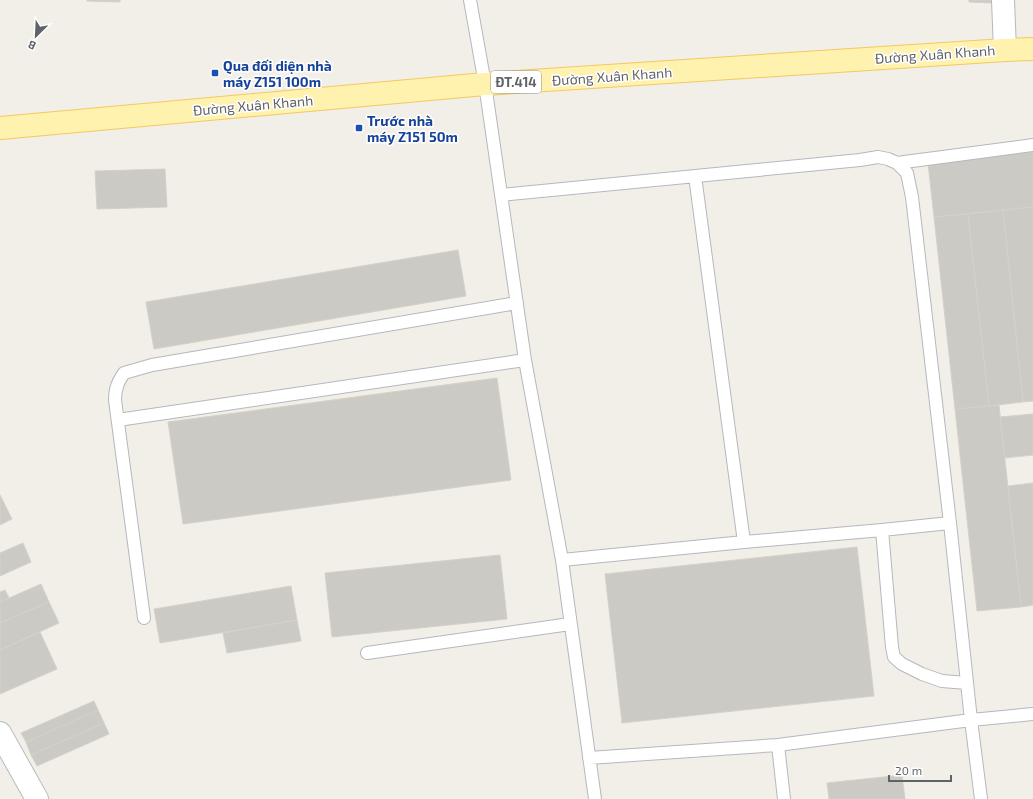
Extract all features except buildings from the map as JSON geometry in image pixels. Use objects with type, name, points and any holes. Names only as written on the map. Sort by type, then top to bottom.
[{"type":"main road","points":[[1003,0],[1005,50]]},
{"type":"main road","name":"Đường Xuân Khanh","points":[[0,128],[485,84],[1033,49]]},
{"type":"main road","points":[[0,733],[37,799]]},
{"type":"lane","points":[[470,0],[485,84],[525,360],[562,560],[595,799]]},
{"type":"lane","points":[[897,163],[1033,145]]},
{"type":"lane","points":[[501,196],[878,157],[897,163],[907,173],[912,197],[981,799]]},
{"type":"lane","points":[[695,176],[744,542]]},
{"type":"lane","points":[[144,618],[115,390],[124,373],[152,365],[517,303]]},
{"type":"lane","points":[[118,420],[525,360]]},
{"type":"lane","points":[[562,560],[950,523]]},
{"type":"lane","points":[[882,530],[894,657],[902,664],[922,674],[942,681],[967,683]]},
{"type":"lane","points":[[367,653],[570,624]]},
{"type":"lane","points":[[589,758],[778,745],[971,720],[1033,714]]},
{"type":"lane","points":[[778,745],[784,799]]},
{"type":"place","name":"Qua đối diện nhà máy Z151 100m","points":[[215,73]]},
{"type":"place","name":"Trước nhà máy Z151 50m","points":[[359,128]]}]
